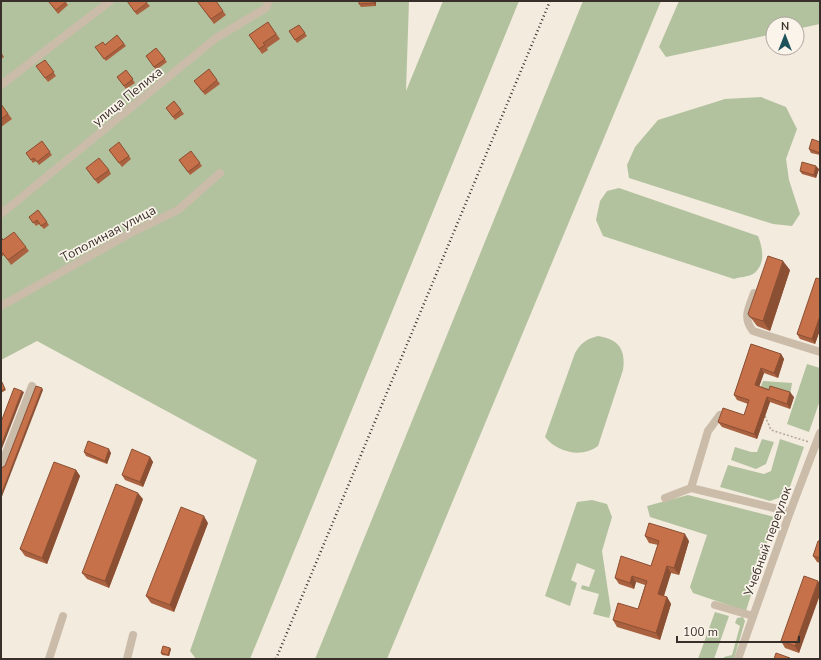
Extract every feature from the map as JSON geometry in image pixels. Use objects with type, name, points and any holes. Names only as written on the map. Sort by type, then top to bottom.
[{"type":"street","points":[[1,85],[110,1]]},
{"type":"street","name":"улица Пелиха","points":[[1,214],[216,38],[266,8],[269,1]]},
{"type":"street","name":"Тополиная улица","points":[[1,306],[129,234],[178,210],[220,173]]},
{"type":"street","points":[[754,293],[746,315],[747,324],[753,331],[820,352]]},
{"type":"street","points":[[1,466],[32,386]]},
{"type":"street","points":[[691,488],[708,431],[720,415]]},
{"type":"street","name":"Учебный переулок","points":[[738,659],[790,512],[820,434]]},
{"type":"street","points":[[664,498],[691,488],[790,512]]},
{"type":"street","points":[[715,605],[753,616]]},
{"type":"street","points":[[48,659],[63,616]]},
{"type":"street","points":[[128,659],[133,635]]},
{"type":"path","points":[[765,416],[771,430],[809,442]]},
{"type":"green space","points":[[1,1],[409,1],[406,91],[443,1],[519,1],[250,659],[196,659],[190,651],[257,460],[37,341],[1,360]]},
{"type":"green space","points":[[583,1],[661,1],[387,659],[315,659]]},
{"type":"green space","points":[[679,1],[820,1],[820,24],[805,27],[805,16],[765,16],[765,36],[666,57],[659,47]]},
{"type":"green space","points":[[761,97],[786,107],[797,129],[786,159],[789,180],[800,214],[792,226],[773,224],[629,178],[627,165],[635,147],[658,120],[725,99]]},
{"type":"green space","points":[[619,188],[758,236],[762,251],[762,261],[760,266],[753,274],[749,276],[734,279],[603,236],[596,220],[600,201],[607,191]]},
{"type":"green space","points":[[598,336],[605,337],[619,346],[623,356],[623,370],[598,446],[585,452],[570,452],[557,447],[545,437],[575,353],[584,342]]},
{"type":"green space","points":[[807,364],[820,368],[820,400],[809,432],[787,424]]},
{"type":"green space","points":[[763,381],[792,383],[789,402],[758,394]]},
{"type":"green space","points":[[762,439],[774,442],[766,464],[756,469],[731,460],[735,447],[751,452],[757,452]]},
{"type":"green space","points":[[780,439],[804,447],[787,495],[770,501],[720,487],[728,465],[764,474],[771,471]]},
{"type":"green space","points":[[688,495],[775,517],[746,611],[693,593],[690,587],[707,535],[650,517],[647,506]]},
{"type":"green space","points":[[592,500],[607,504],[612,517],[602,551],[611,611],[609,618],[593,614],[599,594],[581,589],[582,585],[589,587],[595,570],[577,563],[571,580],[577,583],[570,606],[545,596],[577,502]]},
{"type":"green space","points":[[715,612],[729,616],[714,659],[698,659]]},
{"type":"green space","points":[[743,617],[745,621],[734,659],[724,659],[724,657],[732,655],[740,626],[735,623],[737,618]]},
{"type":"building","points":[[48,1],[65,1],[66,2],[56,10]]},
{"type":"building","points":[[127,1],[146,1],[147,3],[135,12]]},
{"type":"building","points":[[197,1],[216,1],[223,11],[211,19]]},
{"type":"building","points":[[359,1],[374,1],[374,3],[359,4]]},
{"type":"building","points":[[268,22],[276,34],[263,43],[265,45],[259,49],[249,35]]},
{"type":"building","points":[[299,25],[305,33],[295,40],[289,31]]},
{"type":"building","points":[[117,35],[124,44],[104,59],[95,47],[103,42],[105,45]]},
{"type":"building","points":[[156,48],[165,59],[154,67],[146,56]]},
{"type":"building","points":[[45,60],[54,72],[45,78],[36,66]]},
{"type":"building","points":[[209,69],[217,80],[203,92],[194,81]]},
{"type":"building","points":[[126,70],[133,79],[124,86],[117,77]]},
{"type":"building","points":[[174,101],[181,110],[173,117],[166,108]]},
{"type":"building","points":[[1,104],[8,114],[1,119]]},
{"type":"building","points":[[812,139],[820,142],[820,153],[809,149]]},
{"type":"building","points":[[42,141],[50,152],[37,162],[34,158],[31,160],[26,153]]},
{"type":"building","points":[[119,142],[129,156],[119,163],[109,150]]},
{"type":"building","points":[[191,151],[200,163],[188,172],[179,160]]},
{"type":"building","points":[[99,158],[109,170],[95,180],[86,168]]},
{"type":"building","points":[[802,162],[816,166],[814,175],[800,171]]},
{"type":"building","points":[[38,210],[47,222],[41,226],[37,220],[33,223],[29,217]]},
{"type":"building","points":[[14,232],[26,247],[8,260],[1,251],[1,237],[3,240]]},
{"type":"building","points":[[768,256],[783,261],[763,321],[750,317],[748,314]]},
{"type":"building","points":[[816,278],[820,279],[820,316],[812,339],[797,334]]},
{"type":"building","points":[[751,344],[781,354],[774,373],[761,368],[755,385],[769,390],[770,386],[790,392],[787,404],[767,397],[754,434],[718,422],[723,408],[744,415],[749,400],[734,395]]},
{"type":"building","points":[[1,382],[5,389],[1,391]]},
{"type":"building","points":[[36,386],[42,388],[1,495],[1,468],[5,466]]},
{"type":"building","points":[[14,388],[22,391],[1,446],[1,422]]},
{"type":"building","points":[[88,441],[109,449],[105,461],[84,452]]},
{"type":"building","points":[[132,449],[150,457],[140,482],[122,475]]},
{"type":"building","points":[[54,462],[76,470],[42,558],[20,549]]},
{"type":"building","points":[[116,484],[138,493],[105,581],[82,573]]},
{"type":"building","points":[[181,507],[204,516],[170,605],[146,596]]},
{"type":"building","points":[[649,523],[685,534],[674,568],[667,566],[658,594],[667,597],[656,633],[613,620],[618,603],[638,609],[647,581],[632,576],[630,583],[615,578],[621,556],[651,566],[659,541],[645,536]]},
{"type":"building","points":[[818,541],[820,541],[820,558],[813,556]]},
{"type":"building","points":[[804,576],[818,581],[795,646],[781,641]]},
{"type":"building","points":[[163,646],[170,648],[168,655],[161,653]]},
{"type":"building","points":[[776,653],[790,658],[790,659],[774,659]]},
{"type":"railway","points":[[276,659],[550,1]]}]
